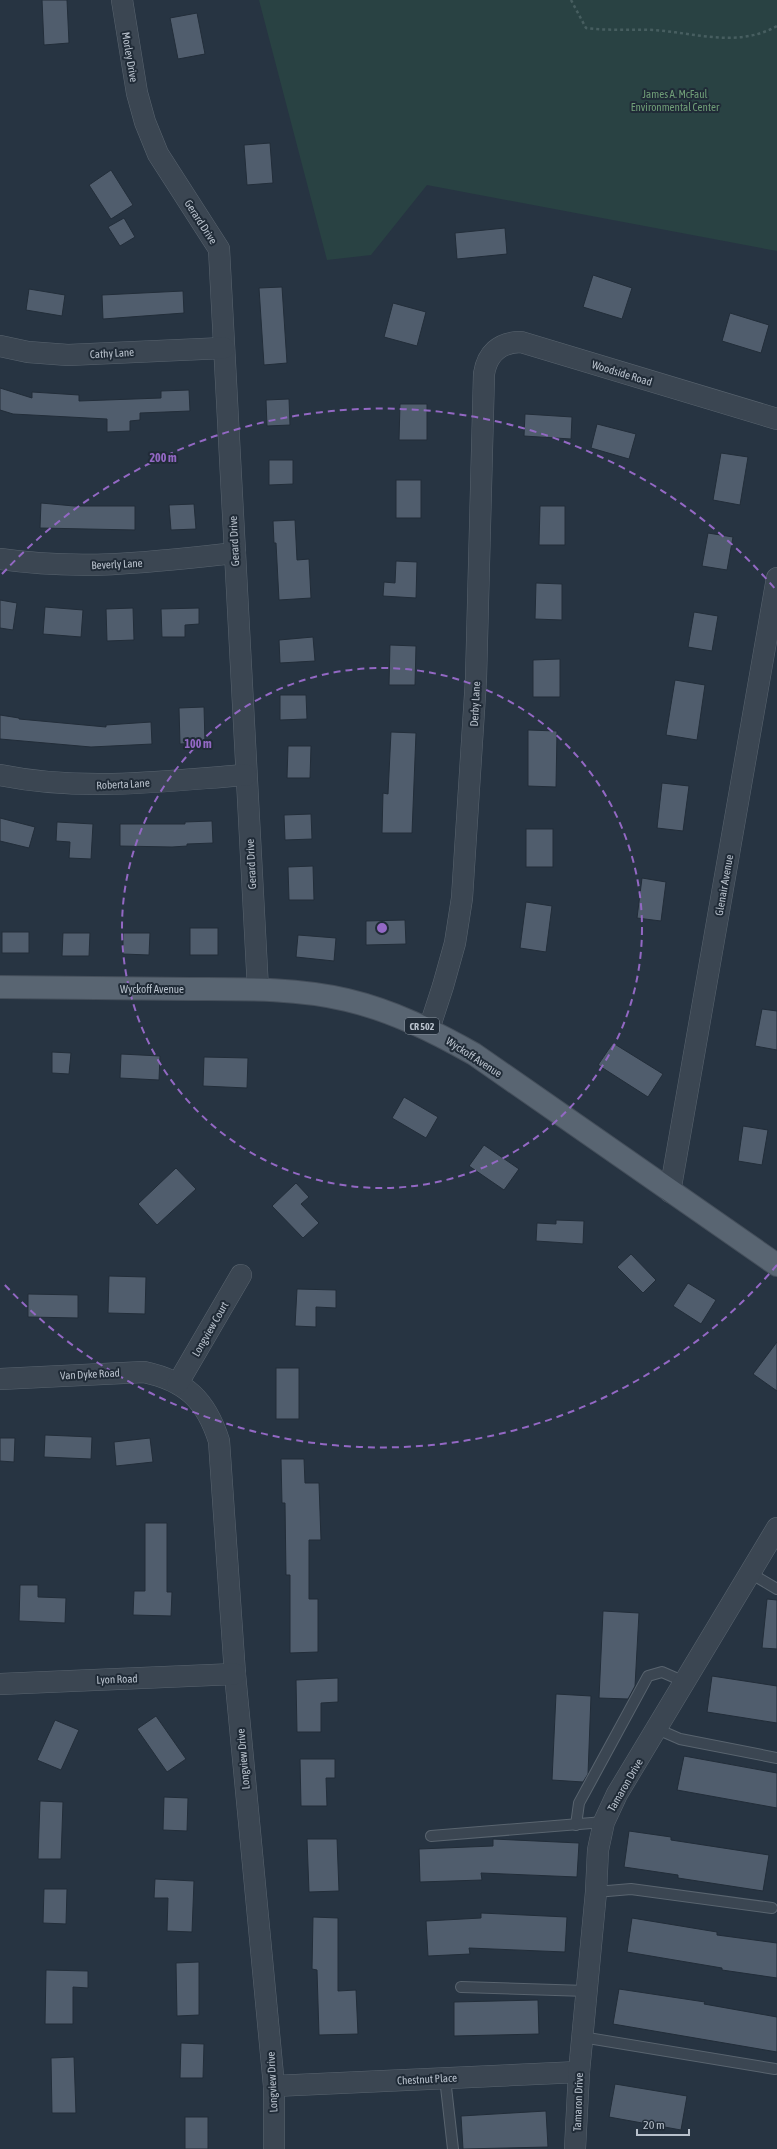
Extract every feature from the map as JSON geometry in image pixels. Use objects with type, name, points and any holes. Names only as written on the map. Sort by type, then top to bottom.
[{"type":"main road","name":"Wyckoff Avenue","points":[[0,987],[258,990],[304,992],[346,1000],[386,1011],[429,1029],[474,1054],[670,1192],[777,1265]]},
{"type":"street","name":"Morley Drive","points":[[122,0],[129,49],[142,113]]},
{"type":"street","name":"Gerard Drive","points":[[142,113],[158,154],[219,249],[258,990]]},
{"type":"street","name":"Woodside Road","points":[[484,374],[486,364],[491,354],[499,347],[510,342],[521,342],[777,419]]},
{"type":"street","name":"Cathy Lane","points":[[0,346],[28,352],[68,355],[224,348]]},
{"type":"street","name":"Derby Lane","points":[[429,1029],[444,986],[453,950],[462,898],[476,679],[484,374]]},
{"type":"street","name":"Beverly Lane","points":[[0,559],[31,563],[78,566],[122,565],[235,553]]},
{"type":"street","name":"Glenair Avenue","points":[[670,1192],[777,578]]},
{"type":"street","name":"Roberta Lane","points":[[0,775],[62,785],[106,785],[246,775]]},
{"type":"street","name":"Longview Court","points":[[178,1383],[241,1275]]},
{"type":"street","name":"Van Dyke Road","points":[[0,1379],[144,1372],[162,1376],[178,1383]]},
{"type":"street","name":"Longview Drive","points":[[178,1383],[192,1393],[204,1406],[212,1422],[218,1441],[235,1674],[274,2086],[274,2149]]},
{"type":"street","name":"Tamaron Drive","points":[[575,2149],[579,2072],[596,1892],[598,1850],[604,1822],[617,1794],[777,1528]]},
{"type":"street","name":"Lyon Road","points":[[0,1684],[235,1674]]},
{"type":"street","name":"Chestnut Place","points":[[274,2086],[579,2072]]},
{"type":"lane","points":[[750,1573],[777,1589]]},
{"type":"lane","points":[[576,1825],[579,1803],[648,1676],[662,1672],[685,1682]]},
{"type":"lane","points":[[657,1729],[680,1739],[777,1758]]},
{"type":"lane","points":[[431,1836],[604,1822]]},
{"type":"lane","points":[[596,1892],[631,1889],[772,1908]]},
{"type":"lane","points":[[461,1987],[587,1991]]},
{"type":"lane","points":[[582,2037],[775,2069]]},
{"type":"lane","points":[[445,2078],[453,2149]]},
{"type":"path","points":[[571,0],[586,28],[608,31],[655,30],[729,38],[752,37],[777,26]]},
{"type":"green space","name":"James A. McFaul Environmental Center","points":[[259,0],[777,0],[777,251],[427,185],[371,255],[327,260]]},
{"type":"building","points":[[42,0],[67,0],[69,43],[44,45]]},
{"type":"building","points":[[197,13],[205,54],[178,59],[170,18]]},
{"type":"building","points":[[270,143],[273,183],[247,185],[244,145]]},
{"type":"building","points":[[111,170],[133,205],[111,219],[89,185]]},
{"type":"building","points":[[124,218],[135,237],[120,246],[108,227]]},
{"type":"building","points":[[505,228],[507,254],[457,259],[455,233]]},
{"type":"building","points":[[593,275],[632,288],[622,319],[583,307]]},
{"type":"building","points":[[282,287],[287,363],[264,365],[259,288]]},
{"type":"building","points":[[29,289],[65,295],[62,316],[26,310]]},
{"type":"building","points":[[183,291],[184,313],[103,319],[102,295]]},
{"type":"building","points":[[393,303],[426,312],[417,346],[384,337]]},
{"type":"building","points":[[730,313],[769,325],[761,353],[722,341]]},
{"type":"building","points":[[0,388],[32,398],[32,392],[79,395],[79,401],[161,398],[161,391],[189,390],[190,411],[140,413],[140,420],[130,421],[130,431],[107,432],[107,419],[13,414],[0,410]]},
{"type":"building","points":[[289,399],[290,425],[267,426],[266,400]]},
{"type":"building","points":[[400,404],[427,404],[427,440],[399,440]]},
{"type":"building","points":[[525,414],[572,417],[571,439],[524,436]]},
{"type":"building","points":[[597,424],[636,434],[629,459],[591,448]]},
{"type":"building","points":[[721,453],[748,457],[740,505],[713,500]]},
{"type":"building","points":[[269,460],[293,460],[293,484],[269,485]]},
{"type":"building","points":[[396,480],[421,480],[421,518],[396,518]]},
{"type":"building","points":[[41,503],[74,506],[135,506],[135,530],[40,528]]},
{"type":"building","points":[[194,504],[196,529],[171,530],[169,505]]},
{"type":"building","points":[[540,506],[565,506],[565,545],[539,545]]},
{"type":"building","points":[[295,520],[297,560],[309,559],[311,598],[279,600],[276,543],[274,543],[273,521]]},
{"type":"building","points":[[708,533],[733,537],[727,570],[702,566]]},
{"type":"building","points":[[396,561],[417,562],[416,598],[383,596],[384,582],[395,583]]},
{"type":"building","points":[[536,583],[562,584],[562,620],[535,619]]},
{"type":"building","points":[[0,600],[17,603],[13,630],[0,628]]},
{"type":"building","points":[[45,607],[83,610],[81,637],[43,634]]},
{"type":"building","points":[[133,608],[134,640],[107,641],[106,609]]},
{"type":"building","points":[[199,608],[199,624],[185,625],[185,637],[162,637],[161,609]]},
{"type":"building","points":[[694,612],[718,616],[712,651],[688,647]]},
{"type":"building","points":[[313,637],[315,661],[280,663],[279,640]]},
{"type":"building","points":[[390,645],[416,646],[415,685],[389,685]]},
{"type":"building","points":[[560,659],[560,697],[533,697],[533,660]]},
{"type":"building","points":[[675,680],[705,685],[697,740],[666,735]]},
{"type":"building","points":[[280,695],[306,695],[307,719],[280,720]]},
{"type":"building","points":[[204,707],[205,743],[180,744],[179,708]]},
{"type":"building","points":[[0,715],[19,719],[106,727],[106,725],[151,722],[152,744],[91,747],[0,739]]},
{"type":"building","points":[[528,730],[557,731],[556,787],[528,786]]},
{"type":"building","points":[[391,732],[416,733],[412,833],[382,833],[383,793],[388,794]]},
{"type":"building","points":[[288,746],[311,746],[310,778],[287,778]]},
{"type":"building","points":[[662,783],[689,786],[683,831],[657,828]]},
{"type":"building","points":[[311,814],[312,839],[285,840],[284,815]]},
{"type":"building","points":[[0,818],[35,827],[29,848],[0,841]]},
{"type":"building","points":[[212,821],[213,843],[187,844],[187,846],[172,847],[120,846],[120,824],[185,824],[185,822]]},
{"type":"building","points":[[57,822],[93,824],[91,859],[69,858],[70,842],[56,841]]},
{"type":"building","points":[[526,829],[553,829],[553,867],[526,867]]},
{"type":"building","points":[[313,866],[314,900],[289,900],[288,867]]},
{"type":"building","points":[[642,878],[666,882],[661,921],[637,918]]},
{"type":"building","points":[[526,902],[552,906],[546,952],[520,948]]},
{"type":"building","points":[[405,920],[406,944],[366,945],[366,921]]},
{"type":"building","points":[[190,928],[218,928],[218,955],[190,955]]},
{"type":"building","points":[[2,932],[29,932],[29,953],[2,953]]},
{"type":"building","points":[[63,933],[90,933],[89,956],[62,956]]},
{"type":"building","points":[[123,933],[150,933],[149,955],[123,954]]},
{"type":"building","points":[[298,935],[336,938],[334,961],[296,957]]},
{"type":"building","points":[[762,1009],[777,1011],[777,1050],[755,1046]]},
{"type":"building","points":[[613,1043],[663,1074],[648,1097],[598,1065]]},
{"type":"building","points":[[52,1052],[71,1053],[69,1074],[52,1073]]},
{"type":"building","points":[[121,1054],[160,1056],[159,1080],[120,1078]]},
{"type":"building","points":[[204,1057],[248,1058],[247,1088],[203,1086]]},
{"type":"building","points":[[404,1097],[438,1117],[426,1138],[392,1118]]},
{"type":"building","points":[[743,1126],[768,1130],[762,1165],[738,1161]]},
{"type":"building","points":[[484,1145],[519,1169],[504,1190],[469,1166]]},
{"type":"building","points":[[176,1168],[196,1189],[157,1225],[138,1204]]},
{"type":"building","points":[[296,1183],[309,1197],[301,1204],[319,1223],[303,1238],[272,1206]]},
{"type":"building","points":[[556,1220],[584,1221],[583,1244],[536,1241],[537,1223],[556,1224]]},
{"type":"building","points":[[631,1254],[656,1280],[643,1293],[617,1267]]},
{"type":"building","points":[[109,1276],[146,1277],[145,1314],[108,1313]]},
{"type":"building","points":[[688,1283],[716,1300],[701,1324],[673,1306]]},
{"type":"building","points":[[297,1289],[336,1290],[336,1308],[316,1307],[316,1327],[295,1326]]},
{"type":"building","points":[[28,1294],[78,1295],[78,1318],[28,1317]]},
{"type":"building","points":[[777,1342],[777,1391],[753,1374]]},
{"type":"building","points":[[276,1368],[299,1368],[299,1419],[276,1419]]},
{"type":"building","points":[[45,1435],[92,1437],[91,1459],[44,1457]]},
{"type":"building","points":[[0,1438],[15,1438],[14,1462],[0,1461]]},
{"type":"building","points":[[150,1438],[153,1462],[116,1466],[114,1442]]},
{"type":"building","points":[[281,1459],[304,1459],[305,1483],[319,1483],[321,1540],[309,1540],[309,1599],[318,1599],[318,1652],[290,1653],[290,1575],[286,1575],[285,1503],[282,1503]]},
{"type":"building","points":[[145,1523],[167,1523],[167,1592],[172,1592],[171,1616],[133,1615],[134,1591],[145,1591]]},
{"type":"building","points":[[20,1585],[38,1585],[38,1597],[66,1598],[65,1623],[19,1621]]},
{"type":"building","points":[[767,1599],[777,1600],[777,1649],[762,1648]]},
{"type":"building","points":[[603,1611],[639,1613],[635,1686],[628,1699],[599,1698]]},
{"type":"building","points":[[712,1676],[777,1686],[777,1723],[707,1712]]},
{"type":"building","points":[[338,1678],[338,1702],[321,1703],[321,1732],[297,1732],[296,1680]]},
{"type":"building","points":[[556,1694],[591,1696],[588,1774],[583,1782],[552,1780]]},
{"type":"building","points":[[156,1716],[186,1759],[167,1772],[137,1729]]},
{"type":"building","points":[[55,1720],[79,1730],[61,1770],[37,1760]]},
{"type":"building","points":[[684,1756],[777,1773],[777,1808],[677,1790]]},
{"type":"building","points":[[300,1759],[335,1759],[335,1778],[326,1778],[327,1806],[301,1806]]},
{"type":"building","points":[[164,1797],[188,1798],[187,1831],[163,1830]]},
{"type":"building","points":[[40,1801],[63,1802],[61,1859],[38,1859]]},
{"type":"building","points":[[629,1831],[671,1837],[671,1840],[769,1855],[763,1891],[678,1878],[678,1875],[624,1867]]},
{"type":"building","points":[[307,1839],[337,1839],[339,1891],[309,1892]]},
{"type":"building","points":[[493,1839],[579,1843],[577,1877],[481,1873],[482,1880],[420,1882],[419,1849],[493,1846]]},
{"type":"building","points":[[155,1879],[194,1881],[192,1932],[167,1931],[168,1898],[154,1898]]},
{"type":"building","points":[[44,1889],[67,1889],[66,1924],[43,1923]]},
{"type":"building","points":[[481,1913],[567,1917],[565,1952],[469,1948],[470,1954],[428,1956],[426,1921],[481,1918]]},
{"type":"building","points":[[313,1917],[338,1918],[338,1991],[356,1990],[358,2034],[319,2035],[317,1970],[312,1969]]},
{"type":"building","points":[[632,1918],[717,1932],[717,1935],[777,1943],[777,1978],[722,1970],[722,1968],[627,1952]]},
{"type":"building","points":[[199,1962],[199,2015],[177,2016],[176,1963]]},
{"type":"building","points":[[46,1970],[88,1971],[88,1988],[73,1987],[73,2024],[45,2024]]},
{"type":"building","points":[[619,1989],[705,2002],[704,2004],[777,2017],[777,2052],[613,2024]]},
{"type":"building","points":[[538,2000],[539,2034],[454,2036],[454,2002]]},
{"type":"building","points":[[181,2043],[204,2044],[203,2078],[180,2078]]},
{"type":"building","points":[[74,2057],[76,2113],[52,2113],[51,2058]]},
{"type":"building","points":[[615,2084],[687,2096],[681,2130],[609,2117]]},
{"type":"building","points":[[546,2111],[548,2147],[463,2149],[461,2116]]},
{"type":"building","points":[[185,2117],[208,2117],[208,2149],[185,2149]]}]
